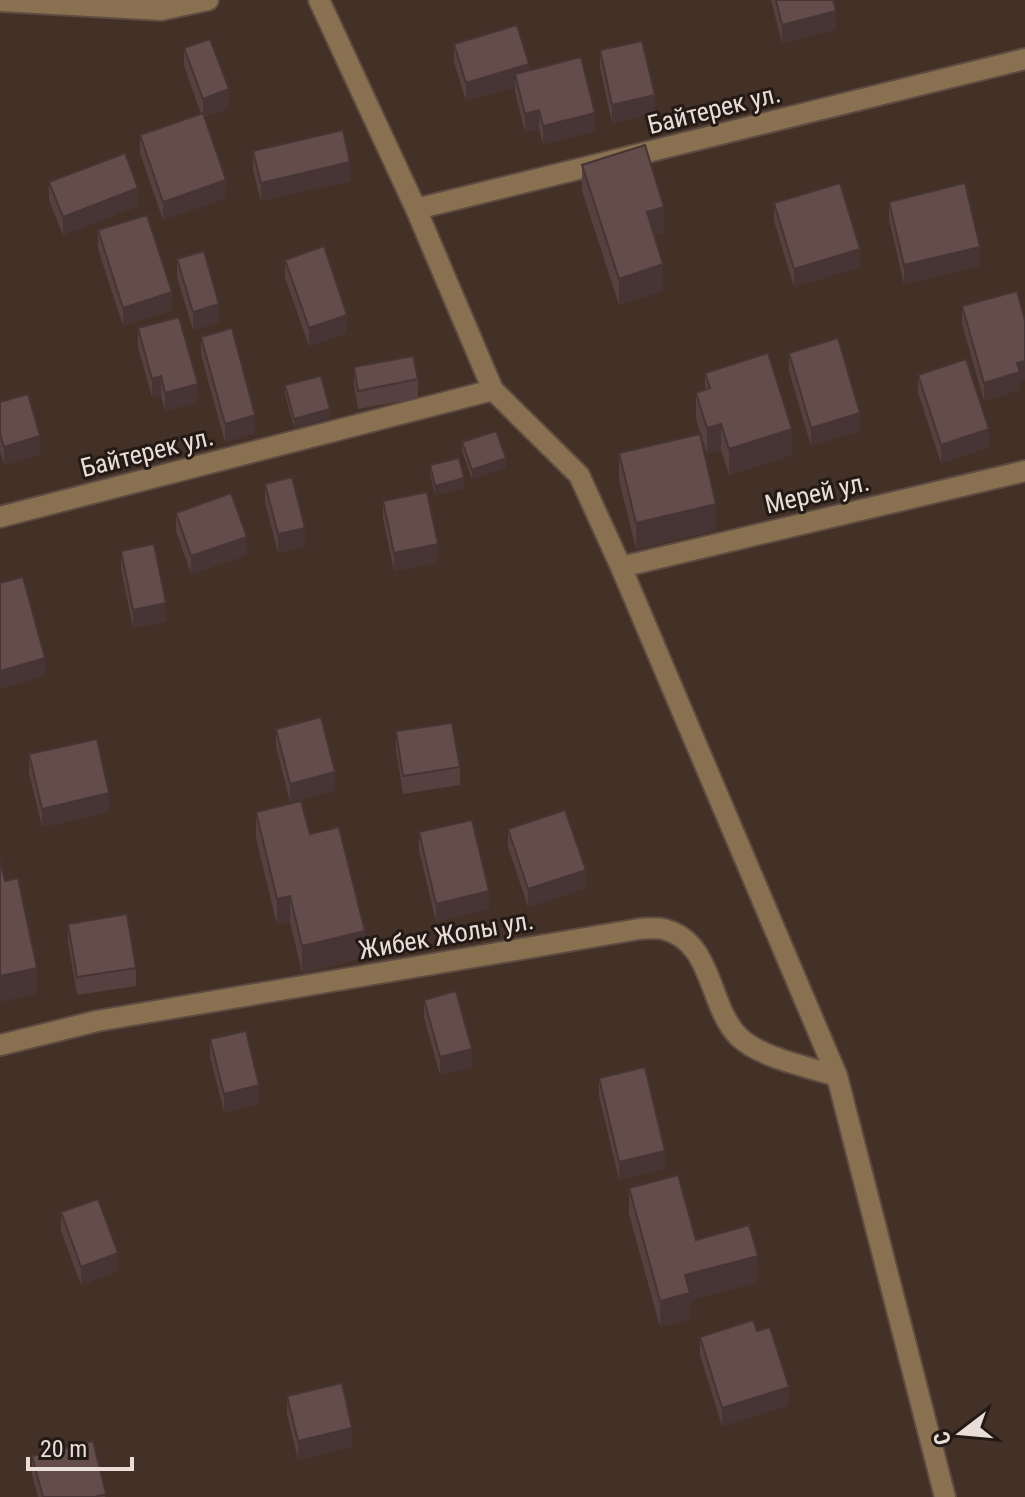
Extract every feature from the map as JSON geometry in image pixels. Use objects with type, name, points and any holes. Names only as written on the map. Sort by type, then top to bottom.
[{"type":"street","points":[[0,1],[161,10],[208,0]]},
{"type":"street","points":[[319,0],[416,209],[493,390],[579,475],[837,1076],[945,1497]]},
{"type":"street","name":"Байтерек ул.","points":[[416,209],[1025,59]]},
{"type":"street","name":"Байтерек ул.","points":[[0,517],[493,390]]},
{"type":"street","name":"Мерей ул.","points":[[621,567],[1025,471]]},
{"type":"street","name":"Жибек Жолы ул.","points":[[0,1045],[97,1021],[639,929],[664,929],[688,942],[702,960],[725,1017],[739,1037],[757,1050],[837,1076]]},
{"type":"building","points":[[776,0],[833,0],[836,11],[782,25]]},
{"type":"building","points":[[517,25],[529,64],[466,83],[454,44]]},
{"type":"building","points":[[210,39],[229,89],[203,99],[184,48]]},
{"type":"building","points":[[642,41],[655,95],[612,105],[600,50]]},
{"type":"building","points":[[581,57],[595,113],[543,126],[539,110],[525,114],[515,74]]},
{"type":"building","points":[[203,113],[226,180],[163,202],[140,135]]},
{"type":"building","points":[[343,130],[350,162],[261,183],[253,151]]},
{"type":"building","points":[[645,145],[664,207],[647,212],[663,264],[619,279],[582,165]]},
{"type":"building","points":[[125,153],[138,188],[63,217],[49,182]]},
{"type":"building","points":[[840,183],[860,249],[794,269],[774,203]]},
{"type":"building","points":[[965,183],[980,247],[904,265],[889,202]]},
{"type":"building","points":[[147,215],[172,292],[123,308],[98,230]]},
{"type":"building","points":[[324,246],[347,315],[309,328],[285,260]]},
{"type":"building","points":[[204,251],[219,304],[193,312],[177,259]]},
{"type":"building","points":[[1017,291],[1025,321],[1025,361],[1017,363],[1020,372],[984,383],[962,306]]},
{"type":"building","points":[[179,317],[198,384],[165,393],[161,376],[152,379],[138,328]]},
{"type":"building","points":[[232,328],[255,415],[225,424],[201,337]]},
{"type":"building","points":[[838,338],[860,413],[811,428],[789,353]]},
{"type":"building","points":[[768,353],[792,429],[729,449],[721,424],[707,428],[696,393],[710,388],[705,373]]},
{"type":"building","points":[[413,356],[418,379],[358,391],[354,367]]},
{"type":"building","points":[[966,359],[989,429],[941,445],[918,375]]},
{"type":"building","points":[[321,376],[330,409],[294,419],[285,385]]},
{"type":"building","points":[[28,394],[40,436],[4,447],[0,434],[0,402]]},
{"type":"building","points":[[496,431],[506,458],[472,470],[462,442]]},
{"type":"building","points":[[700,434],[716,504],[636,523],[619,453]]},
{"type":"building","points":[[459,458],[464,478],[435,486],[430,465]]},
{"type":"building","points":[[292,477],[305,528],[278,534],[265,484]]},
{"type":"building","points":[[427,492],[438,544],[394,553],[383,501]]},
{"type":"building","points":[[231,493],[247,537],[191,556],[176,513]]},
{"type":"building","points":[[154,544],[166,603],[133,610],[121,551]]},
{"type":"building","points":[[23,577],[45,658],[0,671],[0,583]]},
{"type":"building","points":[[321,717],[335,772],[290,784],[276,729]]},
{"type":"building","points":[[452,723],[460,767],[403,776],[396,731]]},
{"type":"building","points":[[97,739],[109,793],[42,809],[29,754]]},
{"type":"building","points":[[301,801],[310,834],[339,827],[365,931],[302,946],[290,896],[277,899],[256,812]]},
{"type":"building","points":[[565,810],[586,870],[528,889],[508,829]]},
{"type":"building","points":[[472,820],[489,891],[436,904],[419,832]]},
{"type":"building","points":[[0,860],[5,881],[18,878],[37,968],[0,976]]},
{"type":"building","points":[[127,914],[136,968],[77,977],[68,924]]},
{"type":"building","points":[[456,991],[472,1049],[440,1057],[424,1000]]},
{"type":"building","points":[[246,1031],[259,1085],[224,1094],[210,1039]]},
{"type":"building","points":[[645,1067],[665,1151],[619,1162],[599,1078]]},
{"type":"building","points":[[678,1175],[696,1240],[749,1225],[758,1256],[685,1275],[690,1293],[660,1301],[629,1188]]},
{"type":"building","points":[[98,1199],[118,1253],[81,1267],[61,1212]]},
{"type":"building","points":[[753,1320],[757,1331],[770,1327],[789,1387],[722,1408],[700,1337]]},
{"type":"building","points":[[342,1383],[352,1428],[298,1441],[287,1396]]},
{"type":"building","points":[[93,1441],[106,1494],[95,1497],[43,1497],[32,1456]]}]
